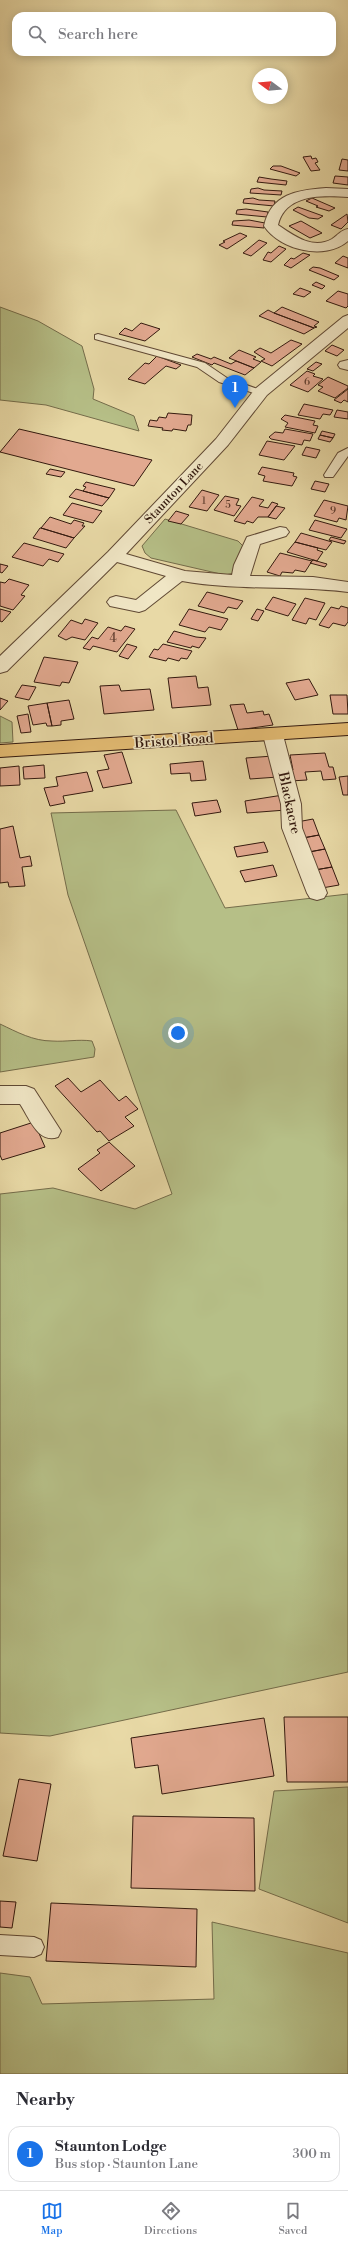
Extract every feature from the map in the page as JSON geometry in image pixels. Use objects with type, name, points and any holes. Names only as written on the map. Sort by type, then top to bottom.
[{"type":"highway","name":"Bristol Road","points":[[0,751],[273,735],[348,729]]},
{"type":"street","points":[[348,193],[312,192],[301,195],[281,207],[273,216],[271,226],[297,242],[311,248],[328,247],[341,240],[348,233]]},
{"type":"street","name":"Staunton Lane","points":[[0,667],[114,556],[222,442],[261,392],[348,320]]},
{"type":"street","points":[[240,581],[246,537],[280,532]]},
{"type":"street","points":[[114,556],[179,575],[240,581],[313,582],[348,587]]},
{"type":"street","points":[[116,602],[142,611],[179,575]]},
{"type":"street","name":"Blackacre","points":[[273,735],[291,804],[292,828],[317,893]]},
{"type":"street","points":[[0,1095],[26,1095],[50,1131]]},
{"type":"lane","points":[[98,337],[201,365],[224,380],[261,392]]},
{"type":"lane","points":[[329,475],[342,454],[348,451]]},
{"type":"lane","points":[[0,1945],[34,1947]]},
{"type":"green space","points":[[0,307],[38,321],[82,346],[94,389],[93,399],[134,416],[139,431],[46,405],[0,400]]},
{"type":"green space","points":[[165,519],[238,541],[243,546],[234,573],[225,575],[151,558],[145,553],[142,546]]},
{"type":"green space","points":[[0,716],[12,722],[13,742],[0,743]]},
{"type":"green space","points":[[176,810],[225,908],[348,894],[348,1672],[50,1736],[0,1733],[0,1194],[53,1188],[135,1209],[172,1194],[68,895],[51,813]]},
{"type":"green space","points":[[0,1024],[25,1036],[45,1041],[92,1041],[95,1049],[94,1057],[0,1072]]},
{"type":"green space","points":[[348,1787],[348,1923],[259,1889],[274,1791]]},
{"type":"green space","points":[[212,1922],[348,1953],[348,2074],[0,2074],[0,1973],[30,1977],[42,2004],[214,1999]]},
{"type":"building","points":[[311,156],[312,159],[316,158],[318,162],[315,163],[320,170],[311,171],[303,157]]},
{"type":"building","points":[[342,159],[348,160],[348,171],[339,170]]},
{"type":"building","points":[[273,166],[281,166],[300,173],[296,176],[270,169]]},
{"type":"building","points":[[335,176],[348,177],[348,185],[333,183]]},
{"type":"building","points":[[259,177],[287,181],[286,185],[257,182]]},
{"type":"building","points":[[258,188],[264,190],[282,191],[281,195],[250,193],[251,189]]},
{"type":"building","points":[[253,198],[275,201],[274,206],[243,203],[244,199]]},
{"type":"building","points":[[312,198],[335,208],[329,211],[316,207],[318,206],[306,201]]},
{"type":"building","points":[[298,207],[323,216],[318,219],[309,218],[293,210]]},
{"type":"building","points":[[246,209],[268,212],[267,217],[236,214],[237,210]]},
{"type":"building","points":[[347,214],[348,222],[341,229],[331,225]]},
{"type":"building","points":[[249,220],[265,223],[264,228],[232,225],[233,221]]},
{"type":"building","points":[[301,221],[322,233],[310,238],[289,226]]},
{"type":"building","points":[[240,233],[247,236],[227,249],[219,245],[225,242],[223,241]]},
{"type":"building","points":[[259,240],[267,243],[251,256],[243,253]]},
{"type":"building","points":[[279,246],[286,249],[271,262],[263,260],[268,252],[271,253]]},
{"type":"building","points":[[303,253],[310,255],[291,268],[284,265],[291,258],[294,259]]},
{"type":"building","points":[[343,256],[348,258],[348,268],[335,263]]},
{"type":"building","points":[[313,267],[320,268],[339,276],[334,280],[309,270]]},
{"type":"building","points":[[316,282],[325,286],[322,289],[312,285]]},
{"type":"building","points":[[300,288],[311,292],[304,297],[293,294]]},
{"type":"building","points":[[338,291],[348,294],[348,306],[346,308],[326,301]]},
{"type":"building","points":[[282,307],[319,322],[314,326],[317,327],[314,328],[274,313]]},
{"type":"building","points":[[268,310],[314,328],[304,334],[259,316]]},
{"type":"building","points":[[141,323],[160,329],[145,341],[119,334],[125,328],[132,331]]},
{"type":"building","points":[[291,340],[302,344],[272,366],[261,361],[265,359],[254,352],[260,348],[271,353]]},
{"type":"building","points":[[332,345],[344,350],[337,356],[325,351]]},
{"type":"building","points":[[239,350],[256,357],[253,359],[261,362],[254,368],[229,358]]},
{"type":"building","points":[[197,354],[211,359],[214,357],[231,364],[236,361],[254,368],[245,375],[214,363],[212,365],[192,357]]},
{"type":"building","points":[[157,356],[181,365],[176,369],[166,366],[145,384],[128,379],[145,363],[149,364]]},
{"type":"building","points":[[316,362],[322,364],[313,371],[307,369]]},
{"type":"building","points":[[307,371],[315,374],[313,376],[323,379],[308,392],[290,385]]},
{"type":"building","points":[[328,377],[348,386],[348,388],[335,398],[318,391],[323,387],[318,385]]},
{"type":"building","points":[[348,389],[348,402],[344,400],[341,403],[334,400]]},
{"type":"building","points":[[304,404],[333,410],[330,415],[323,414],[320,419],[298,415]]},
{"type":"building","points":[[337,410],[348,412],[348,419],[334,417]]},
{"type":"building","points":[[168,413],[192,415],[191,425],[188,425],[186,431],[173,429],[172,431],[162,430],[163,428],[148,426],[150,420],[157,421],[159,417],[166,418]]},
{"type":"building","points":[[285,415],[315,421],[313,425],[318,426],[315,433],[285,427],[288,423],[281,419]]},
{"type":"building","points":[[19,429],[152,460],[134,486],[0,452]]},
{"type":"building","points":[[285,429],[313,434],[310,441],[304,440],[302,445],[271,439],[269,437],[275,432],[283,433]]},
{"type":"building","points":[[322,431],[335,434],[333,438],[320,435]]},
{"type":"building","points":[[320,435],[333,438],[330,442],[318,439]]},
{"type":"building","points":[[267,441],[295,446],[284,460],[259,455]]},
{"type":"building","points":[[306,447],[320,450],[316,458],[302,455]]},
{"type":"building","points":[[262,467],[294,473],[293,476],[297,477],[292,486],[263,481],[265,476],[258,474]]},
{"type":"building","points":[[50,469],[65,472],[61,477],[46,474]]},
{"type":"building","points":[[315,481],[329,484],[325,492],[311,489]]},
{"type":"building","points":[[86,482],[115,489],[109,498],[83,491],[86,487],[83,486]]},
{"type":"building","points":[[76,489],[109,498],[102,506],[69,497]]},
{"type":"building","points":[[202,490],[219,495],[207,511],[189,507]]},
{"type":"building","points":[[225,496],[239,499],[236,505],[241,506],[234,516],[214,510]]},
{"type":"building","points":[[252,497],[264,500],[259,506],[268,508],[272,502],[278,504],[268,517],[258,517],[253,523],[247,521],[245,524],[234,521]]},
{"type":"building","points":[[324,500],[348,506],[346,520],[339,518],[337,522],[314,516]]},
{"type":"building","points":[[72,503],[102,511],[93,523],[63,515]]},
{"type":"building","points":[[276,506],[285,508],[276,519],[268,517]]},
{"type":"building","points":[[176,511],[189,515],[181,524],[168,521]]},
{"type":"building","points":[[50,517],[71,524],[74,520],[84,523],[82,526],[85,526],[74,538],[41,528]]},
{"type":"building","points":[[315,520],[347,529],[341,538],[309,530]]},
{"type":"building","points":[[40,528],[74,538],[66,548],[33,538]]},
{"type":"building","points":[[301,533],[332,542],[326,550],[295,542]]},
{"type":"building","points":[[331,537],[346,541],[344,544],[329,540]]},
{"type":"building","points":[[295,542],[318,548],[317,550],[323,552],[317,561],[287,552]]},
{"type":"building","points":[[24,543],[64,554],[58,562],[49,559],[43,566],[12,557]]},
{"type":"building","points":[[280,553],[312,561],[305,572],[295,570],[293,573],[282,572],[280,576],[267,572]]},
{"type":"building","points":[[313,560],[327,564],[325,567],[310,563]]},
{"type":"building","points":[[0,564],[8,566],[2,573],[0,572]]},
{"type":"building","points":[[9,579],[29,585],[21,595],[25,596],[13,610],[0,606],[0,582],[5,583]]},
{"type":"building","points":[[207,592],[243,601],[237,609],[228,607],[224,613],[198,606]]},
{"type":"building","points":[[273,597],[296,604],[288,616],[265,609]]},
{"type":"building","points":[[305,598],[325,603],[316,620],[309,618],[306,624],[292,620]]},
{"type":"building","points":[[341,606],[348,608],[348,622],[345,626],[333,623],[329,628],[319,625],[331,607],[339,609]]},
{"type":"building","points":[[0,609],[11,612],[2,622],[0,621]]},
{"type":"building","points":[[189,609],[228,619],[221,630],[209,627],[205,632],[179,625]]},
{"type":"building","points":[[257,609],[264,611],[258,621],[251,619]]},
{"type":"building","points":[[85,619],[98,623],[85,640],[72,637],[66,640],[58,636],[71,620],[82,624]]},
{"type":"building","points":[[125,626],[135,629],[117,652],[93,646],[90,650],[83,648],[92,637],[98,639],[108,627],[121,631]]},
{"type":"building","points":[[174,631],[206,638],[199,648],[192,646],[191,648],[167,642]]},
{"type":"building","points":[[127,644],[137,647],[128,659],[119,656]]},
{"type":"building","points":[[163,644],[192,651],[187,659],[181,658],[179,661],[168,658],[166,661],[149,657],[154,649],[158,650]]},
{"type":"building","points":[[44,657],[78,662],[69,683],[62,682],[60,686],[34,682]]},
{"type":"building","points":[[196,676],[198,688],[208,687],[211,705],[172,708],[168,678]]},
{"type":"building","points":[[309,679],[318,695],[295,700],[286,683]]},
{"type":"building","points":[[22,685],[36,687],[29,700],[15,697]]},
{"type":"building","points":[[119,685],[121,691],[150,689],[154,710],[104,714],[100,686]]},
{"type":"building","points":[[330,695],[347,695],[348,714],[333,714]]},
{"type":"building","points":[[0,698],[8,701],[0,710]]},
{"type":"building","points":[[69,700],[74,719],[61,721],[61,725],[52,726],[47,703]]},
{"type":"building","points":[[47,703],[52,726],[47,726],[46,723],[33,725],[28,706]]},
{"type":"building","points":[[244,704],[247,713],[263,711],[264,715],[269,714],[273,725],[238,730],[230,705]]},
{"type":"building","points":[[28,714],[31,732],[21,733],[17,716]]},
{"type":"building","points":[[122,752],[132,783],[103,788],[97,771],[109,769],[104,755]]},
{"type":"building","points":[[325,753],[329,767],[333,767],[336,779],[323,780],[321,771],[305,772],[307,780],[290,781],[288,770],[293,770],[290,755]]},
{"type":"building","points":[[273,756],[278,777],[250,779],[246,758]]},
{"type":"building","points":[[203,761],[206,780],[191,781],[190,773],[171,774],[170,764]]},
{"type":"building","points":[[44,765],[45,778],[24,779],[23,767]]},
{"type":"building","points":[[19,766],[20,785],[0,786],[0,768]]},
{"type":"building","points":[[87,772],[93,791],[63,796],[65,803],[50,806],[44,788],[58,786],[56,777]]},
{"type":"building","points":[[348,776],[348,795],[343,795],[339,777]]},
{"type":"building","points":[[283,795],[286,810],[247,813],[245,801]]},
{"type":"building","points":[[217,800],[221,812],[195,816],[192,803]]},
{"type":"building","points":[[313,819],[319,835],[303,838],[297,822]]},
{"type":"building","points":[[13,826],[20,858],[30,856],[32,866],[22,867],[25,886],[9,887],[8,882],[0,883],[0,829]]},
{"type":"building","points":[[319,835],[325,849],[309,852],[303,838]]},
{"type":"building","points":[[264,842],[268,852],[237,857],[234,847]]},
{"type":"building","points":[[325,849],[332,867],[315,870],[309,852]]},
{"type":"building","points":[[273,865],[277,876],[245,882],[240,871]]},
{"type":"building","points":[[332,867],[339,885],[322,888],[315,870]]},
{"type":"building","points":[[68,1078],[81,1092],[100,1080],[119,1101],[126,1096],[138,1109],[125,1117],[134,1126],[109,1141],[100,1131],[97,1132],[55,1086]]},
{"type":"building","points":[[34,1122],[45,1147],[2,1160],[0,1155],[0,1133]]},
{"type":"building","points":[[109,1142],[135,1166],[101,1191],[78,1169],[100,1153],[97,1150]]},
{"type":"building","points":[[284,1717],[348,1717],[348,1782],[287,1782]]},
{"type":"building","points":[[264,1718],[274,1776],[162,1794],[158,1765],[135,1768],[131,1738]]},
{"type":"building","points":[[19,1779],[51,1784],[37,1861],[3,1856]]},
{"type":"building","points":[[133,1816],[254,1818],[255,1891],[131,1888]]},
{"type":"building","points":[[0,1901],[16,1902],[12,1928],[0,1927]]},
{"type":"building","points":[[51,1903],[197,1909],[196,1967],[46,1961]]},
{"type":"place","name":"Staunton Lodge","points":[[235,408]]}]
